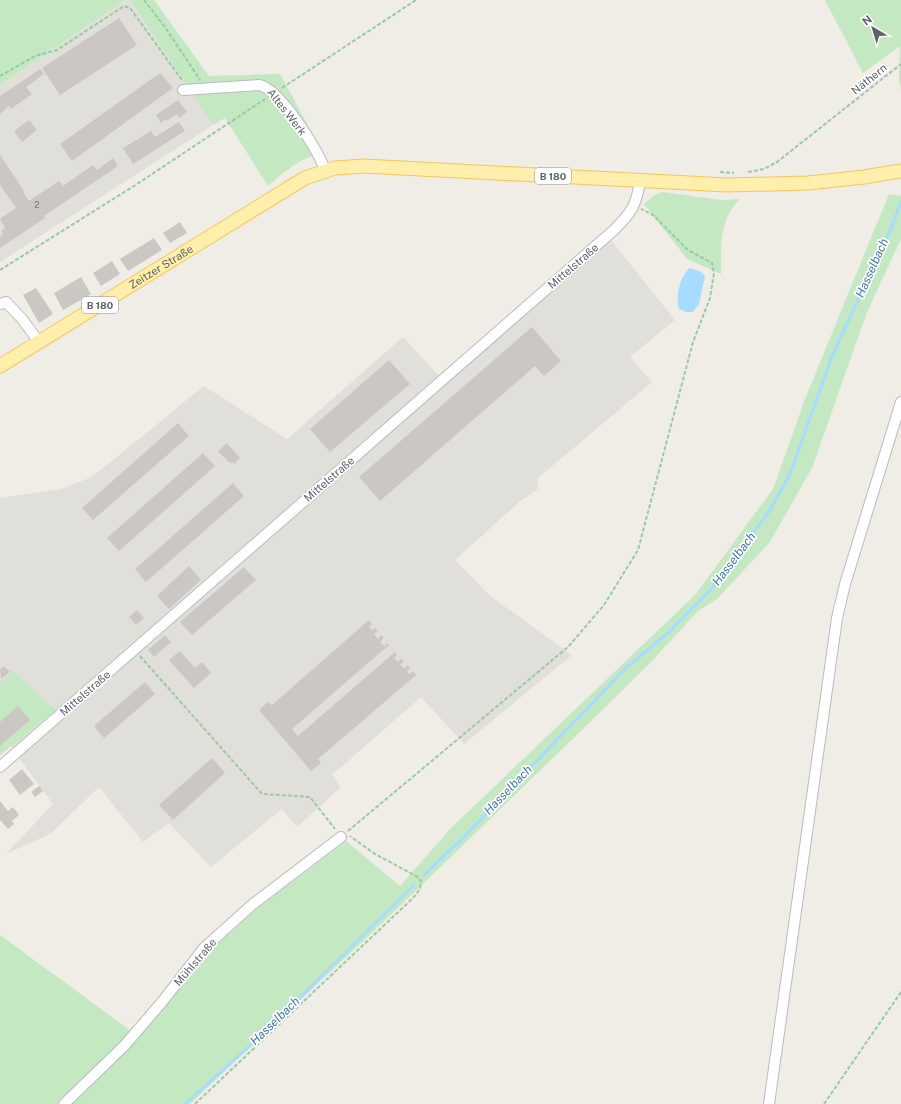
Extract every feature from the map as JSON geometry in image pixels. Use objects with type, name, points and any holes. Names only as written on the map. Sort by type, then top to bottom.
[{"type":"main road","name":"B 180","points":[[325,170],[347,166],[364,166],[727,184],[773,184],[838,180],[896,172]]},
{"type":"main road","name":"Zeitzer Straße","points":[[0,366],[305,178],[325,170]]},
{"type":"street","name":"Altes Werk","points":[[186,90],[259,84],[266,86],[274,93],[319,154],[325,170]]},
{"type":"street","name":"Mittelstraße","points":[[0,768],[614,230],[634,208],[637,200],[640,180]]},
{"type":"street","points":[[0,304],[6,302],[22,319],[39,342]]},
{"type":"street","points":[[769,1104],[837,618],[845,584],[901,402]]},
{"type":"street","name":"Mühlstraße","points":[[64,1104],[125,1045],[162,1002],[204,948],[253,904],[341,837]]},
{"type":"path","points":[[144,0],[190,64],[204,88]]},
{"type":"path","points":[[0,270],[134,186],[416,0]]},
{"type":"path","points":[[0,76],[35,56],[57,50],[124,6],[130,8],[186,90]]},
{"type":"path","name":"Näthern","points":[[742,173],[760,170],[777,162],[901,64]]},
{"type":"path","points":[[712,172],[735,173]]},
{"type":"path","points":[[195,1104],[413,898],[420,888],[420,882],[416,876],[375,854],[346,833],[568,647],[604,605],[638,550],[693,342],[710,298],[714,273],[712,263],[688,250],[653,215],[646,210],[634,208]]},
{"type":"path","points":[[135,651],[262,794],[310,797],[341,837]]},
{"type":"path","points":[[824,1104],[901,992]]},
{"type":"shaded area","points":[[125,0],[130,0],[213,125],[0,262],[0,85]]},
{"type":"shaded area","points":[[611,240],[675,320],[630,357],[652,382],[538,478],[538,489],[519,502],[455,560],[489,595],[572,655],[464,744],[421,697],[332,775],[341,787],[297,827],[282,809],[211,867],[169,823],[143,842],[99,787],[50,834],[6,854],[53,804],[10,746],[56,710],[0,683],[0,498],[61,489],[92,477],[204,386],[287,439],[403,337],[439,376],[445,385]]},
{"type":"green space","points":[[0,0],[125,0],[0,85]]},
{"type":"green space","points":[[130,0],[154,0],[209,76],[280,74],[323,153],[300,161],[268,186],[225,118],[213,125]]},
{"type":"green space","points":[[825,0],[901,0],[901,90],[899,81],[900,46],[863,73]]},
{"type":"green space","points":[[662,192],[722,200],[740,199],[733,207],[725,225],[721,244],[721,274],[687,259],[644,204],[653,196]]},
{"type":"green space","points":[[889,194],[901,196],[901,239],[867,312],[812,468],[770,542],[717,599],[698,611],[651,662],[583,729],[398,908],[190,1104],[0,1104],[0,935],[138,1036],[167,1004],[209,952],[254,911],[346,841],[400,886],[451,828],[695,595],[773,489],[805,399]]},
{"type":"green space","points":[[13,671],[56,710],[0,755],[0,683]]},
{"type":"water","points":[[690,268],[701,272],[705,276],[699,304],[693,312],[686,312],[679,309],[678,293],[681,281],[686,271]]},
{"type":"building","points":[[119,18],[137,45],[60,95],[42,68]]},
{"type":"building","points":[[40,69],[44,74],[26,87],[32,94],[11,109],[9,106],[0,114],[0,96]]},
{"type":"building","points":[[160,73],[173,88],[72,161],[60,144]]},
{"type":"building","points":[[178,100],[187,112],[179,118],[177,114],[161,123],[156,115]]},
{"type":"building","points":[[29,120],[37,130],[22,142],[14,131]]},
{"type":"building","points":[[179,122],[185,131],[133,164],[123,148],[151,131],[155,137]]},
{"type":"building","points":[[0,155],[29,201],[59,181],[63,186],[93,165],[97,170],[113,158],[118,166],[0,248],[0,236],[3,234],[1,231],[5,228],[0,219],[16,208],[0,185]]},
{"type":"building","points":[[180,222],[187,233],[170,243],[163,233]]},
{"type":"building","points":[[154,238],[162,250],[128,271],[120,259]]},
{"type":"building","points":[[112,261],[120,274],[101,286],[93,273]]},
{"type":"building","points":[[81,277],[91,294],[63,310],[54,293]]},
{"type":"building","points":[[36,288],[53,314],[39,323],[23,295]]},
{"type":"building","points":[[532,327],[561,361],[544,376],[535,366],[380,501],[359,477]]},
{"type":"building","points":[[389,360],[410,384],[330,452],[310,429]]},
{"type":"building","points":[[178,423],[189,436],[93,520],[82,508]]},
{"type":"building","points":[[227,443],[240,458],[234,464],[232,462],[230,463],[218,451]]},
{"type":"building","points":[[203,453],[215,466],[119,551],[107,538]]},
{"type":"building","points":[[233,483],[244,496],[146,582],[135,569]]},
{"type":"building","points":[[189,566],[201,580],[169,609],[157,596]]},
{"type":"building","points":[[244,567],[256,580],[192,635],[180,622]]},
{"type":"building","points":[[137,610],[144,618],[136,625],[129,617]]},
{"type":"building","points":[[369,620],[372,624],[369,627],[372,630],[375,628],[378,631],[374,634],[378,639],[381,635],[384,638],[380,642],[384,646],[388,643],[389,645],[292,729],[298,736],[395,652],[397,655],[394,658],[398,662],[401,659],[404,661],[400,665],[404,668],[408,665],[410,668],[407,671],[409,674],[413,671],[416,675],[318,759],[321,763],[311,771],[259,710],[268,702],[272,705]]},
{"type":"building","points":[[165,635],[171,642],[154,657],[148,650]]},
{"type":"building","points":[[180,651],[195,668],[202,662],[211,673],[194,688],[169,660]]},
{"type":"building","points":[[4,666],[10,672],[1,679],[0,669]]},
{"type":"building","points":[[145,682],[155,694],[104,738],[94,726]]},
{"type":"building","points":[[18,706],[30,720],[0,746],[0,722]]},
{"type":"building","points":[[212,758],[225,773],[173,820],[159,805]]},
{"type":"building","points":[[22,769],[34,784],[20,795],[9,780]]},
{"type":"building","points":[[39,786],[43,791],[35,797],[31,792]]},
{"type":"building","points":[[0,801],[8,811],[13,807],[19,815],[12,821],[14,824],[8,829],[0,820]]},
{"type":"waterway","name":"Hasselbach","points":[[456,845],[625,669],[669,632],[712,588],[770,510],[790,474],[832,356],[893,224],[901,202]]},
{"type":"waterway","name":"Hasselbach","points":[[424,875],[456,844]]},
{"type":"waterway","name":"Hasselbach","points":[[185,1104],[264,1033],[414,885]]}]
